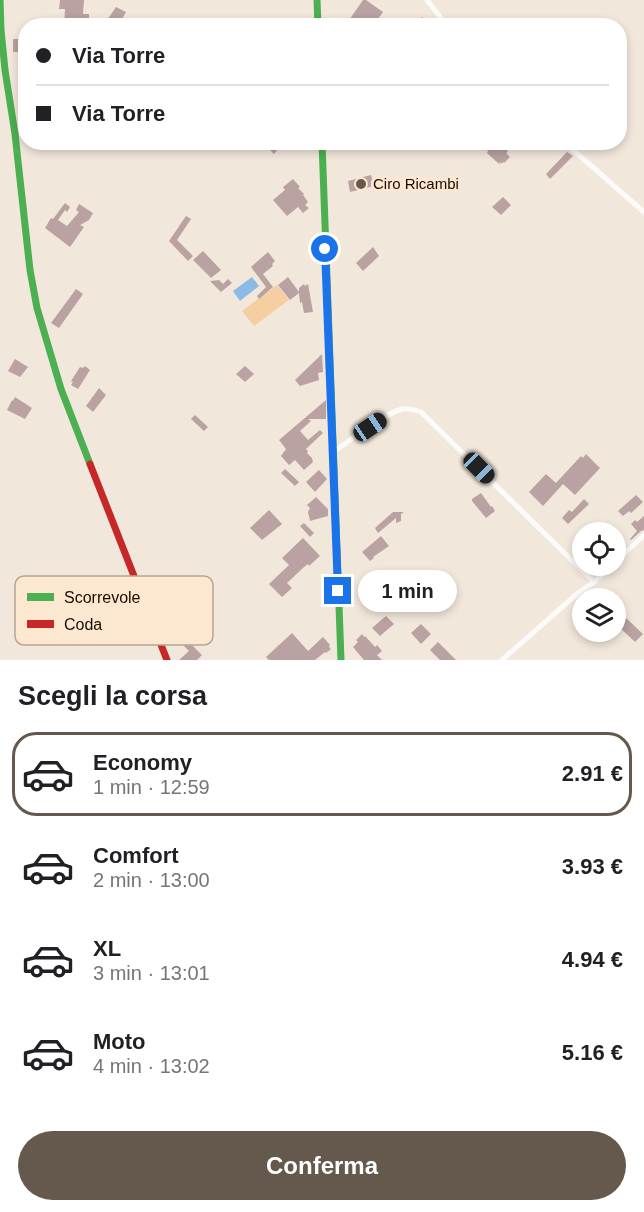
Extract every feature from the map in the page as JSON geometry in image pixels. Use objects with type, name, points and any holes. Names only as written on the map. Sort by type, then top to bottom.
[{"type":"street","points":[[0,0],[5,70],[15,134],[30,270],[37,308],[61,389],[134,576]]},
{"type":"street","points":[[317,0],[318,18]]},
{"type":"street","points":[[427,0],[441,18]]},
{"type":"street","points":[[322,150],[341,660]]},
{"type":"street","points":[[573,150],[644,212]]},
{"type":"street","points":[[333,452],[389,414],[401,409],[421,412],[594,582]]},
{"type":"street","points":[[626,552],[644,535]]},
{"type":"street","points":[[502,660],[601,576]]},
{"type":"street","points":[[161,645],[167,660]]},
{"type":"shaded area","points":[[277,285],[289,300],[254,326],[242,311]]},
{"type":"water","points":[[252,277],[259,286],[240,301],[233,291]]},
{"type":"building","points":[[60,0],[84,0],[83,14],[89,14],[89,18],[64,18],[65,9],[59,9]]},
{"type":"building","points":[[363,0],[383,12],[379,18],[351,18]]},
{"type":"building","points":[[116,7],[126,12],[123,18],[108,18]]},
{"type":"building","points":[[13,39],[18,39],[18,52],[13,52]]},
{"type":"building","points":[[506,150],[510,157],[504,163],[499,164],[487,153],[488,151]]},
{"type":"building","points":[[567,152],[573,156],[550,179],[546,174]]},
{"type":"building","name":"Ciro Ricambi","points":[[371,175],[374,186],[350,192],[348,181]]},
{"type":"building","points":[[293,179],[304,194],[308,202],[305,205],[309,208],[303,213],[298,207],[287,216],[273,200]]},
{"type":"building","points":[[503,197],[511,205],[501,215],[492,207]]},
{"type":"building","points":[[65,203],[70,207],[58,220],[67,226],[79,212],[76,210],[79,204],[93,213],[89,220],[80,225],[84,227],[70,247],[45,228]]},
{"type":"building","points":[[186,216],[191,219],[177,240],[193,256],[188,261],[169,241]]},
{"type":"building","points":[[373,247],[379,256],[363,271],[356,263]]},
{"type":"building","points":[[203,251],[221,270],[211,278],[193,260]]},
{"type":"building","points":[[268,252],[275,261],[273,266],[263,274],[273,287],[259,299],[257,296],[266,287],[251,267]]},
{"type":"building","points":[[288,277],[299,292],[299,288],[308,284],[313,312],[304,313],[299,293],[290,300],[278,285]]},
{"type":"building","points":[[228,279],[232,283],[221,292],[210,281],[219,280],[223,284]]},
{"type":"building","points":[[76,289],[83,294],[59,328],[51,323]]},
{"type":"building","points":[[322,354],[323,372],[318,373],[319,380],[300,386],[295,380]]},
{"type":"building","points":[[15,359],[28,367],[20,377],[8,371]]},
{"type":"building","points":[[85,366],[90,370],[78,389],[71,385],[73,382],[71,381],[80,367]]},
{"type":"building","points":[[245,366],[254,374],[245,382],[236,374]]},
{"type":"building","points":[[99,388],[106,395],[93,412],[86,406]]},
{"type":"building","points":[[15,397],[32,408],[25,419],[7,410]]},
{"type":"building","points":[[326,400],[326,419],[308,419],[311,421],[300,431],[308,440],[320,430],[323,433],[306,449],[313,462],[304,470],[295,460],[289,465],[281,456],[286,449],[279,440]]},
{"type":"building","points":[[195,415],[208,427],[204,431],[191,419]]},
{"type":"building","points":[[586,454],[600,468],[575,495],[563,484],[543,506],[529,492],[546,474],[556,483],[581,456],[583,458]]},
{"type":"building","points":[[285,469],[299,482],[295,486],[281,473]]},
{"type":"building","points":[[319,470],[327,479],[315,492],[306,482]]},
{"type":"building","points":[[481,493],[495,511],[486,518],[472,501]]},
{"type":"building","points":[[636,495],[643,502],[631,513],[629,511],[623,516],[618,511]]},
{"type":"building","points":[[316,497],[328,509],[328,516],[310,521],[308,512],[310,508],[307,505]]},
{"type":"building","points":[[584,499],[589,504],[568,524],[562,518],[569,510],[572,512]]},
{"type":"building","points":[[269,510],[282,524],[262,540],[250,528]]},
{"type":"building","points":[[393,512],[404,512],[401,514],[401,521],[396,523],[396,518],[378,533],[375,528]]},
{"type":"building","points":[[644,516],[644,530],[631,540],[637,531],[631,524]]},
{"type":"building","points":[[304,523],[314,533],[310,537],[300,526]]},
{"type":"building","points":[[381,536],[389,546],[370,561],[362,552]]},
{"type":"building","points":[[303,538],[320,556],[287,583],[292,588],[282,597],[269,584],[289,565],[282,558]]},
{"type":"building","points":[[383,573],[384,583],[376,584],[365,594],[363,585]]},
{"type":"building","points":[[386,616],[394,624],[380,636],[372,628]]},
{"type":"building","points":[[626,618],[643,634],[635,642],[626,634]]},
{"type":"building","points":[[421,624],[431,634],[421,644],[411,633]]},
{"type":"building","points":[[292,633],[308,651],[323,637],[331,649],[315,660],[269,660],[266,657]]},
{"type":"building","points":[[362,634],[382,651],[377,655],[382,660],[364,660],[353,647]]},
{"type":"building","points":[[438,642],[456,660],[440,660],[430,650]]},
{"type":"building","points":[[183,645],[192,645],[202,655],[197,660],[179,660],[189,651]]},
{"type":"traffic: fast","points":[[0,0],[5,70],[15,134],[30,270],[37,308],[61,389],[90,464]]},
{"type":"traffic: fast","points":[[317,0],[318,18]]},
{"type":"traffic: fast","points":[[322,150],[341,660]]},
{"type":"traffic: jam","points":[[90,464],[134,576]]},
{"type":"traffic: jam","points":[[161,645],[167,660]]},
{"type":"place","name":"Ciro Ricambi","points":[[361,184]]},
{"type":"route","points":[[325,249],[338,591]]}]
